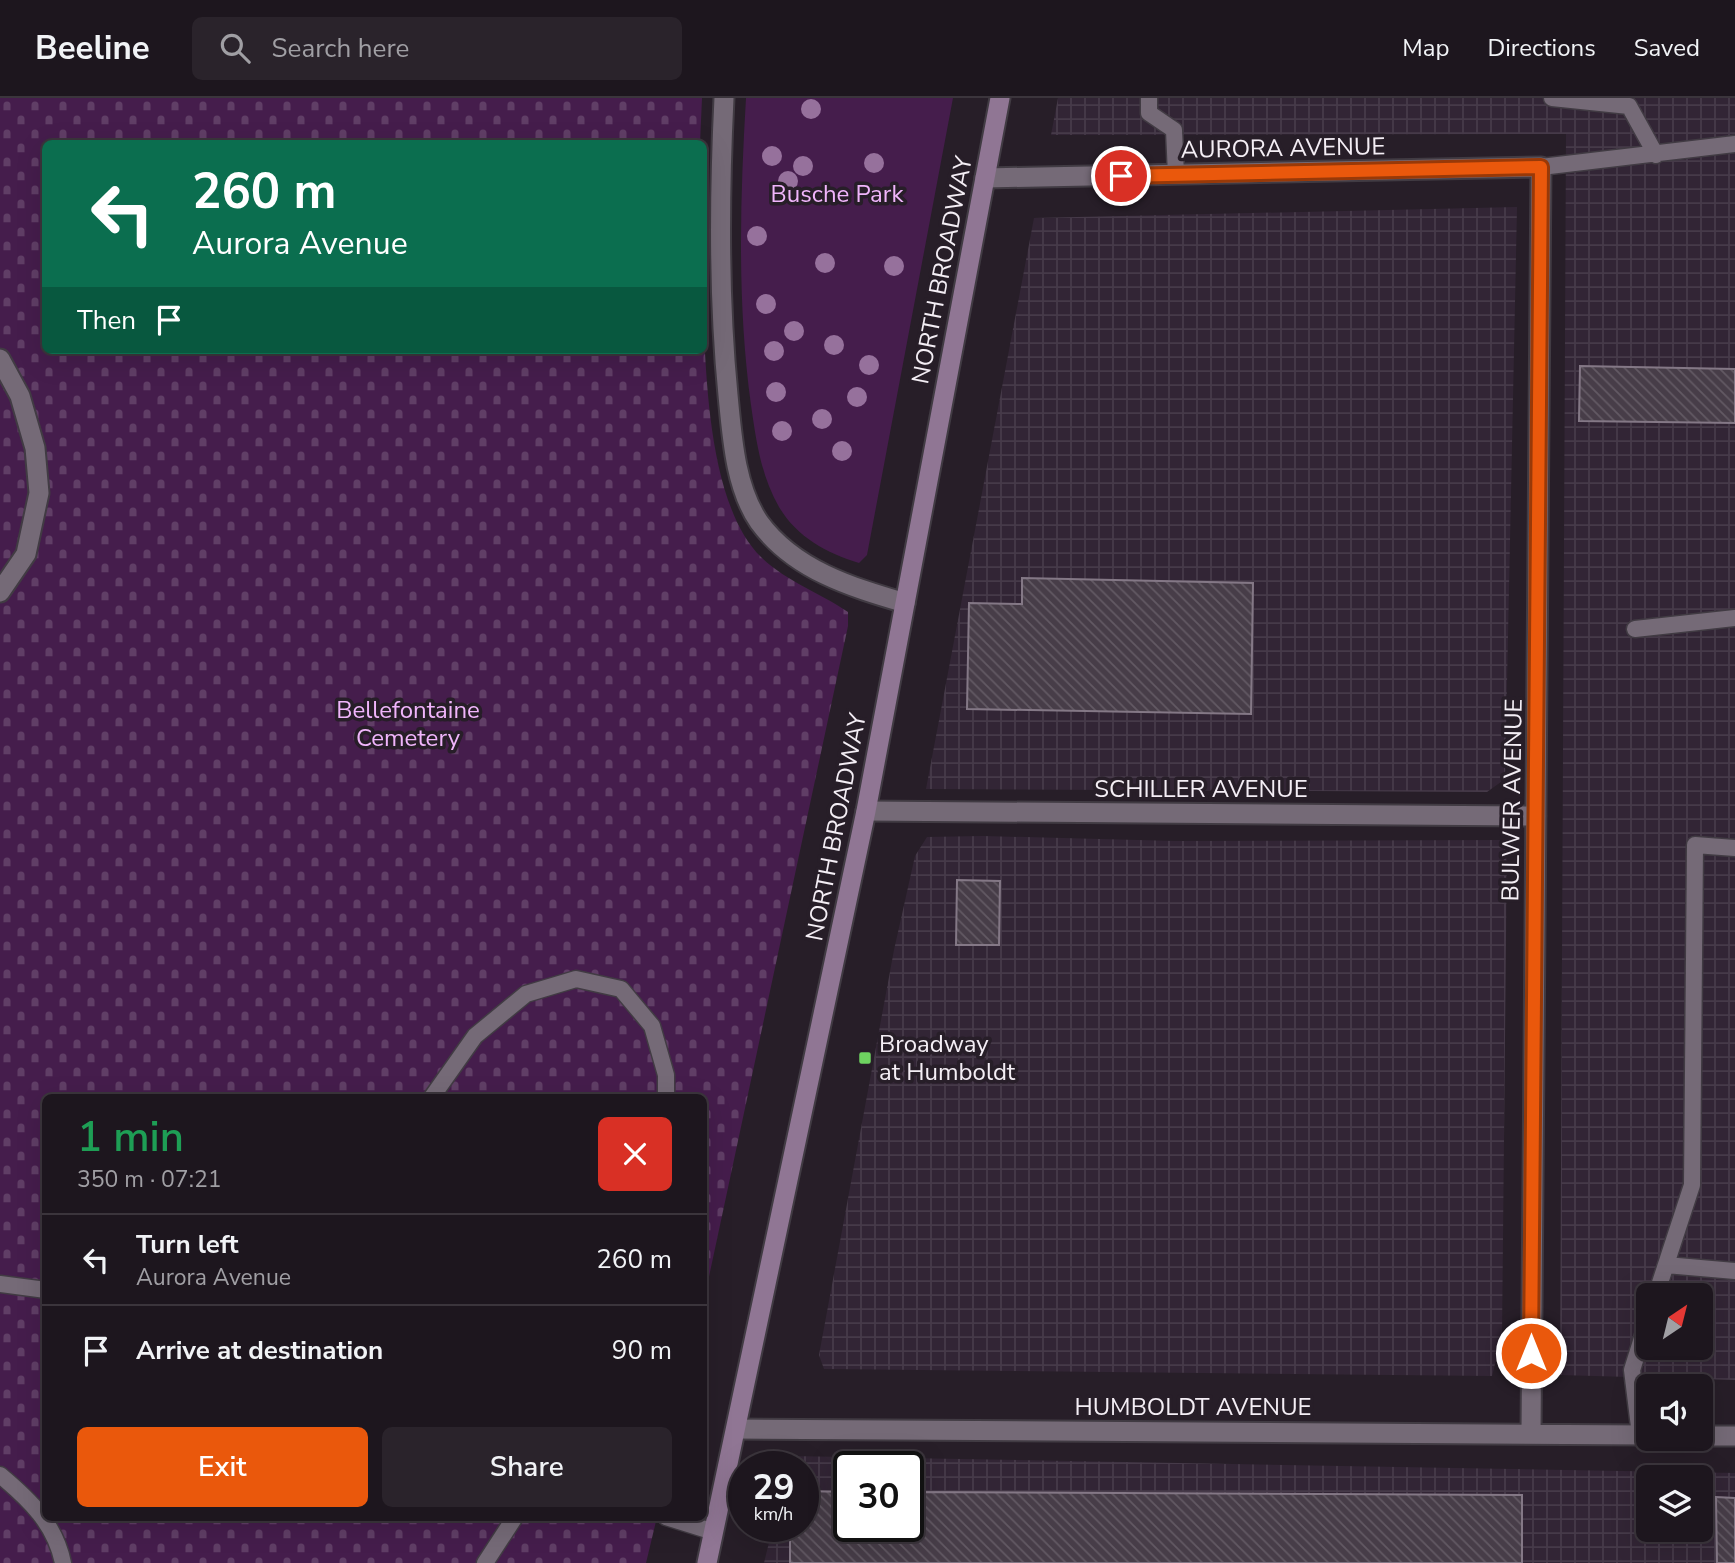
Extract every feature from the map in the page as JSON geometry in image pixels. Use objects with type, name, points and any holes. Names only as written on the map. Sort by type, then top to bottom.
[{"type":"main road","name":"NORTH BROADWAY","points":[[707,1563],[866,811],[1000,98]]},
{"type":"street","points":[[724,98],[718,239],[722,340],[735,451],[743,485],[758,521],[786,551],[842,584],[905,603]]},
{"type":"street","name":"AURORA AVENUE","points":[[985,178],[1541,167]]},
{"type":"street","name":"BULWER AVENUE","points":[[1531,1433],[1541,167]]},
{"type":"street","points":[[0,359],[20,396],[35,448],[39,493],[26,554],[0,592]]},
{"type":"street","name":"SCHILLER AVENUE","points":[[866,811],[1536,816]]},
{"type":"street","name":"HUMBOLDT AVENUE","points":[[736,1429],[1636,1435]]},
{"type":"street","points":[[1713,1436],[1735,1436]]},
{"type":"lane","points":[[1149,98],[1149,113],[1174,130],[1176,175]]},
{"type":"lane","points":[[1552,98],[1629,106],[1656,155]]},
{"type":"lane","points":[[1541,167],[1735,144]]},
{"type":"lane","points":[[1635,629],[1735,618]]},
{"type":"lane","points":[[1660,1283],[1692,1185],[1695,845],[1735,848]]},
{"type":"lane","points":[[434,1094],[475,1036],[526,994],[576,979],[621,989],[652,1026],[666,1075],[666,1094]]},
{"type":"lane","points":[[1666,1265],[1735,1271]]},
{"type":"lane","points":[[0,1284],[42,1289]]},
{"type":"lane","points":[[1636,1357],[1632,1370],[1636,1392]]},
{"type":"lane","points":[[0,1475],[33,1503],[42,1516]]},
{"type":"lane","points":[[45,1521],[59,1541],[63,1563]]},
{"type":"lane","points":[[485,1563],[512,1521]]},
{"type":"lane","points":[[680,1521],[714,1531]]},
{"type":"shaded area","points":[[1058,98],[1735,98],[1735,1380],[1713,1379],[1713,1374],[1636,1374],[1636,1377],[1560,1375],[1566,134],[1051,135]]},
{"type":"shaded area","points":[[1517,207],[1505,779],[1487,792],[926,789],[1034,218]]},
{"type":"shaded area","points":[[927,837],[1175,841],[1507,840],[1502,1336],[1492,1376],[824,1369],[819,1355],[894,950],[915,856]]},
{"type":"shaded area","points":[[819,1457],[833,1457],[833,1542],[924,1542],[924,1458],[1636,1471],[1636,1542],[1713,1542],[1713,1473],[1735,1473],[1735,1563],[764,1563],[769,1542],[819,1542]]},
{"type":"green space","name":"Bellefontaine Cemetery","points":[[0,98],[702,98],[700,140],[42,140],[42,354],[705,354],[716,451],[732,511],[745,537],[771,566],[848,612],[848,626],[707,1286],[707,1094],[42,1094],[42,1521],[656,1521],[646,1563],[0,1563]]},
{"type":"green space","name":"Busche Park","points":[[746,98],[953,98],[867,555],[859,563],[824,549],[794,527],[773,495],[760,458],[743,328],[741,213]]},
{"type":"building","points":[[1580,366],[1735,369],[1735,423],[1579,421]]},
{"type":"building","points":[[1022,578],[1253,583],[1251,714],[967,709],[969,603],[1022,604]]},
{"type":"building","points":[[957,880],[1000,881],[999,945],[956,945]]},
{"type":"building","points":[[819,1491],[833,1492],[833,1542],[924,1542],[924,1492],[1522,1495],[1522,1563],[790,1563],[790,1542],[819,1542]]},
{"type":"building","points":[[1716,1497],[1735,1498],[1735,1563],[1717,1563]]},
{"type":"place","name":"Broadway at Humboldt","points":[[865,1058]]},
{"type":"route","points":[[1121,176],[1541,167],[1531,1353]]}]
